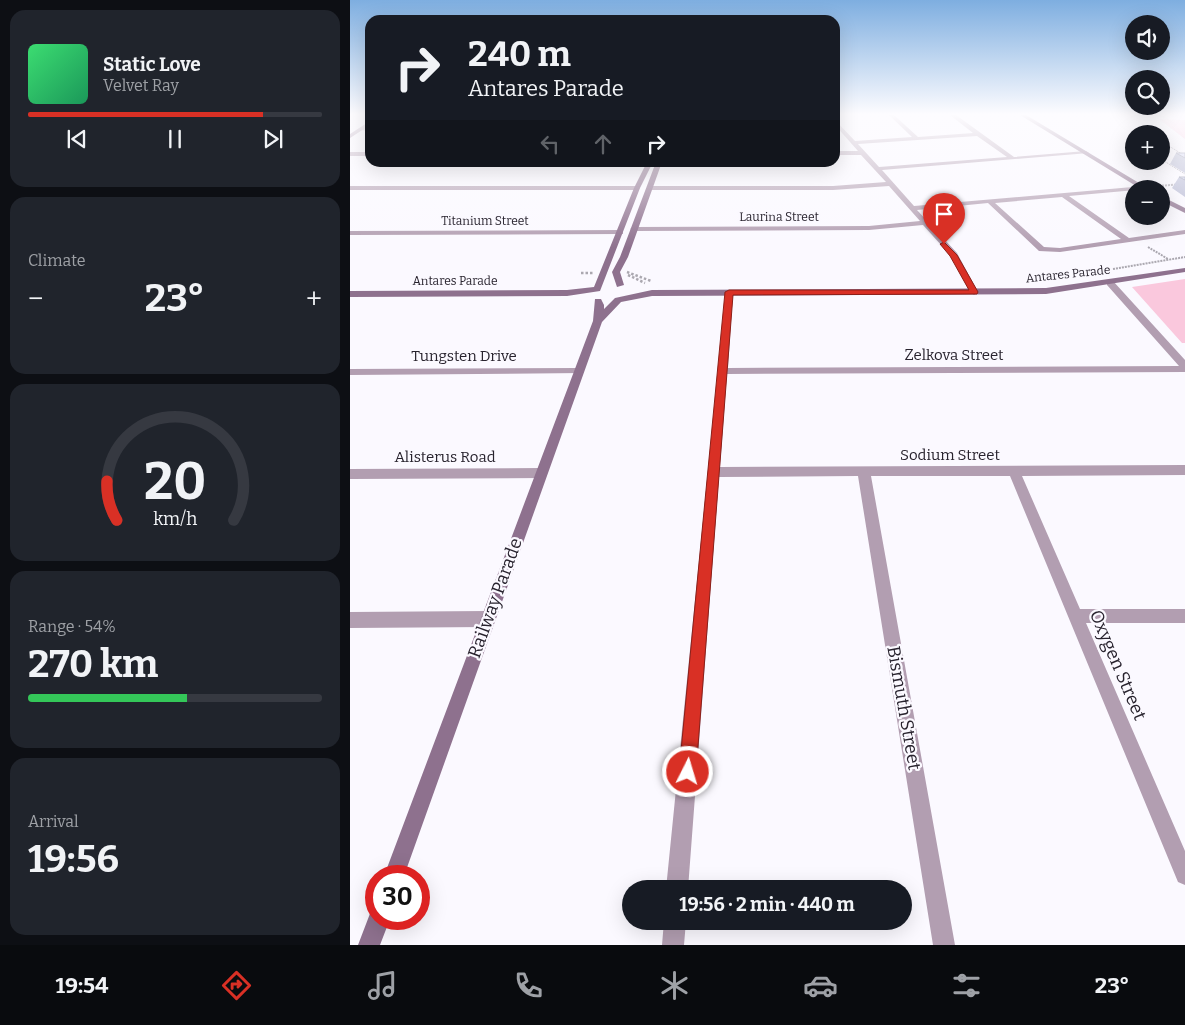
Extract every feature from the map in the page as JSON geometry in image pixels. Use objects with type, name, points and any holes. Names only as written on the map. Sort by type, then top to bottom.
[{"type":"street","points":[[868,159],[954,255],[974,292]]},
{"type":"street","points":[[877,169],[1011,159]]},
{"type":"street","points":[[1096,159],[1132,180]]},
{"type":"street","points":[[597,288],[637,188],[648,167]]},
{"type":"street","points":[[620,299],[626,292],[616,272],[657,167]]},
{"type":"street","points":[[650,188],[833,188],[890,184]]},
{"type":"street","points":[[351,189],[637,188]]},
{"type":"street","points":[[911,208],[1125,190]]},
{"type":"street","points":[[1063,195],[1132,240]]},
{"type":"street","points":[[989,201],[1042,249],[1060,250],[1185,232]]},
{"type":"street","points":[[1170,203],[1185,211]]},
{"type":"street","name":"Laurina Street","points":[[634,229],[869,228],[924,223]]},
{"type":"street","name":"Titanium Street","points":[[350,233],[620,232]]},
{"type":"street","name":"Antares Parade","points":[[560,293],[608,303],[652,293],[1046,291],[1185,270]]},
{"type":"street","points":[[1110,282],[1185,367]]},
{"type":"street","name":"Antares Parade","points":[[350,294],[560,293],[597,288],[609,284],[652,293]]},
{"type":"street","name":"Railway Parade","points":[[398,865],[598,321],[600,305],[592,296],[597,288]]},
{"type":"street","points":[[679,880],[729,292]]},
{"type":"street","name":"Railway Parade","points":[[598,321],[620,299]]},
{"type":"street","name":"Zelkova Street","points":[[723,371],[1185,367]]},
{"type":"street","name":"Tungsten Drive","points":[[350,372],[579,370]]},
{"type":"street","name":"Sodium Street","points":[[715,472],[1185,470]]},
{"type":"street","name":"Oxygen Street","points":[[1014,471],[1181,856],[1185,875]]},
{"type":"street","name":"Bismuth Street","points":[[864,472],[944,945]]},
{"type":"street","name":"Alisterus Road","points":[[350,474],[541,473]]},
{"type":"street","points":[[1076,616],[1185,616]]},
{"type":"street","points":[[350,620],[487,619]]},
{"type":"street","points":[[369,945],[375,930]]},
{"type":"street","points":[[672,945],[674,930]]},
{"type":"path","points":[[1170,165],[1185,174]]},
{"type":"path","points":[[1170,185],[1185,184]]},
{"type":"path","points":[[1132,240],[1185,270]]},
{"type":"path","points":[[1110,269],[1185,257]]},
{"type":"shaded area","points":[[1185,279],[1185,343],[1182,343],[1132,287]]},
{"type":"route","points":[[688,772],[729,292],[974,292],[954,255],[944,244]]}]
